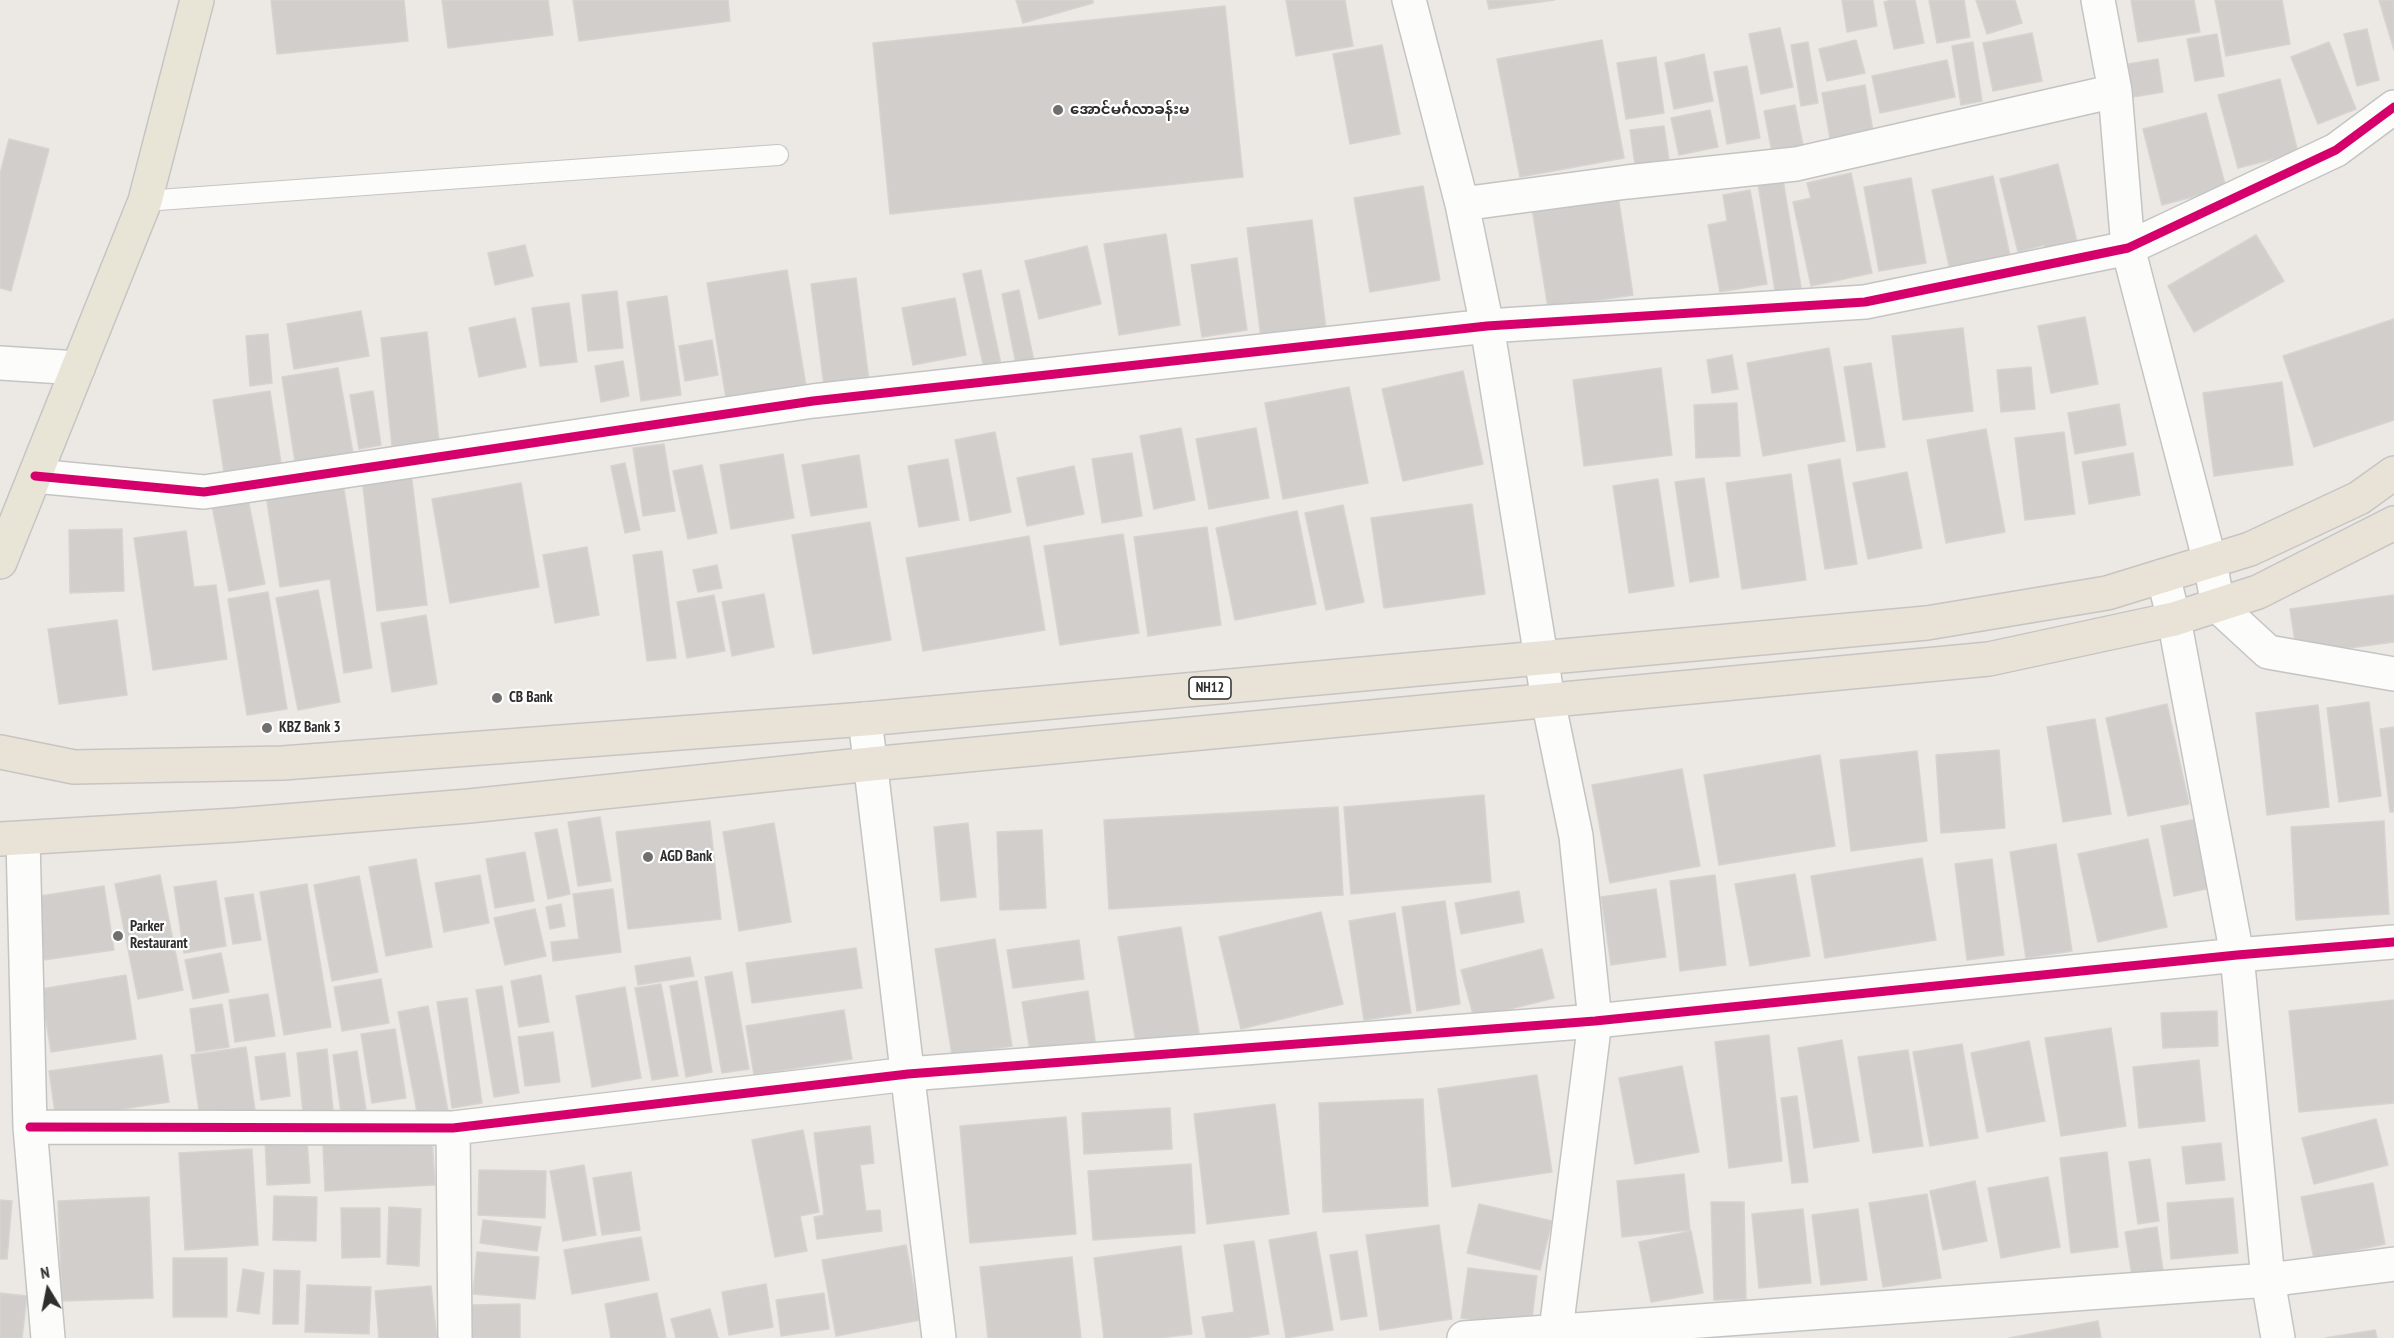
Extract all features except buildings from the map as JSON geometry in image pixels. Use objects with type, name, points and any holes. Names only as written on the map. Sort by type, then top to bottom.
[{"type":"highway","name":"NH12","points":[[0,752],[74,767],[283,763],[865,719],[1927,623],[2107,592],[2210,562],[2250,549],[2359,498],[2394,473]]},
{"type":"highway","points":[[11,839],[470,806],[871,764],[1989,659],[2174,619],[2218,606],[2258,592],[2394,523]]},
{"type":"main road","points":[[0,562],[145,201],[197,0]]},
{"type":"street","points":[[1409,0],[1462,204],[1488,326],[1548,700],[1576,836],[1595,1020],[1556,1335]]},
{"type":"street","points":[[2098,0],[2115,91],[2128,248],[2210,562],[2218,606],[2268,652],[2394,674]]},
{"type":"street","points":[[1462,204],[1627,182],[1796,164],[2115,91]]},
{"type":"street","points":[[35,476],[204,492],[813,401],[1488,326],[1865,302],[2128,248],[2336,150],[2394,107]]},
{"type":"street","points":[[0,363],[78,368]]},
{"type":"street","points":[[2163,576],[2174,619],[2237,955],[2268,1280],[2278,1338]]},
{"type":"street","points":[[865,719],[939,1338]]},
{"type":"street","points":[[11,839],[30,1127],[48,1338]]},
{"type":"street","points":[[30,1127],[453,1128],[908,1074],[1595,1020],[2237,955],[2394,942]]},
{"type":"street","points":[[453,1128],[455,1338]]},
{"type":"street","points":[[1464,1338],[1556,1335],[2268,1280],[2394,1264]]},
{"type":"lane","points":[[145,201],[778,155]]},
{"type":"cycle path","points":[[35,476],[204,492],[813,401],[1487,326],[1865,302],[2128,248],[2336,150],[2394,107]]},
{"type":"cycle path","points":[[30,1127],[453,1128],[908,1074],[1595,1021],[2237,955],[2394,942]]},
{"type":"place","name":"အောင်မင်္ဂလာခန်းမ","points":[[1058,110]]},
{"type":"place","name":"CB Bank","points":[[497,698]]},
{"type":"place","name":"KBZ Bank 3","points":[[267,728]]},
{"type":"place","name":"AGD Bank","points":[[648,857]]},
{"type":"place","name":"Parker Restaurant","points":[[118,936]]}]
